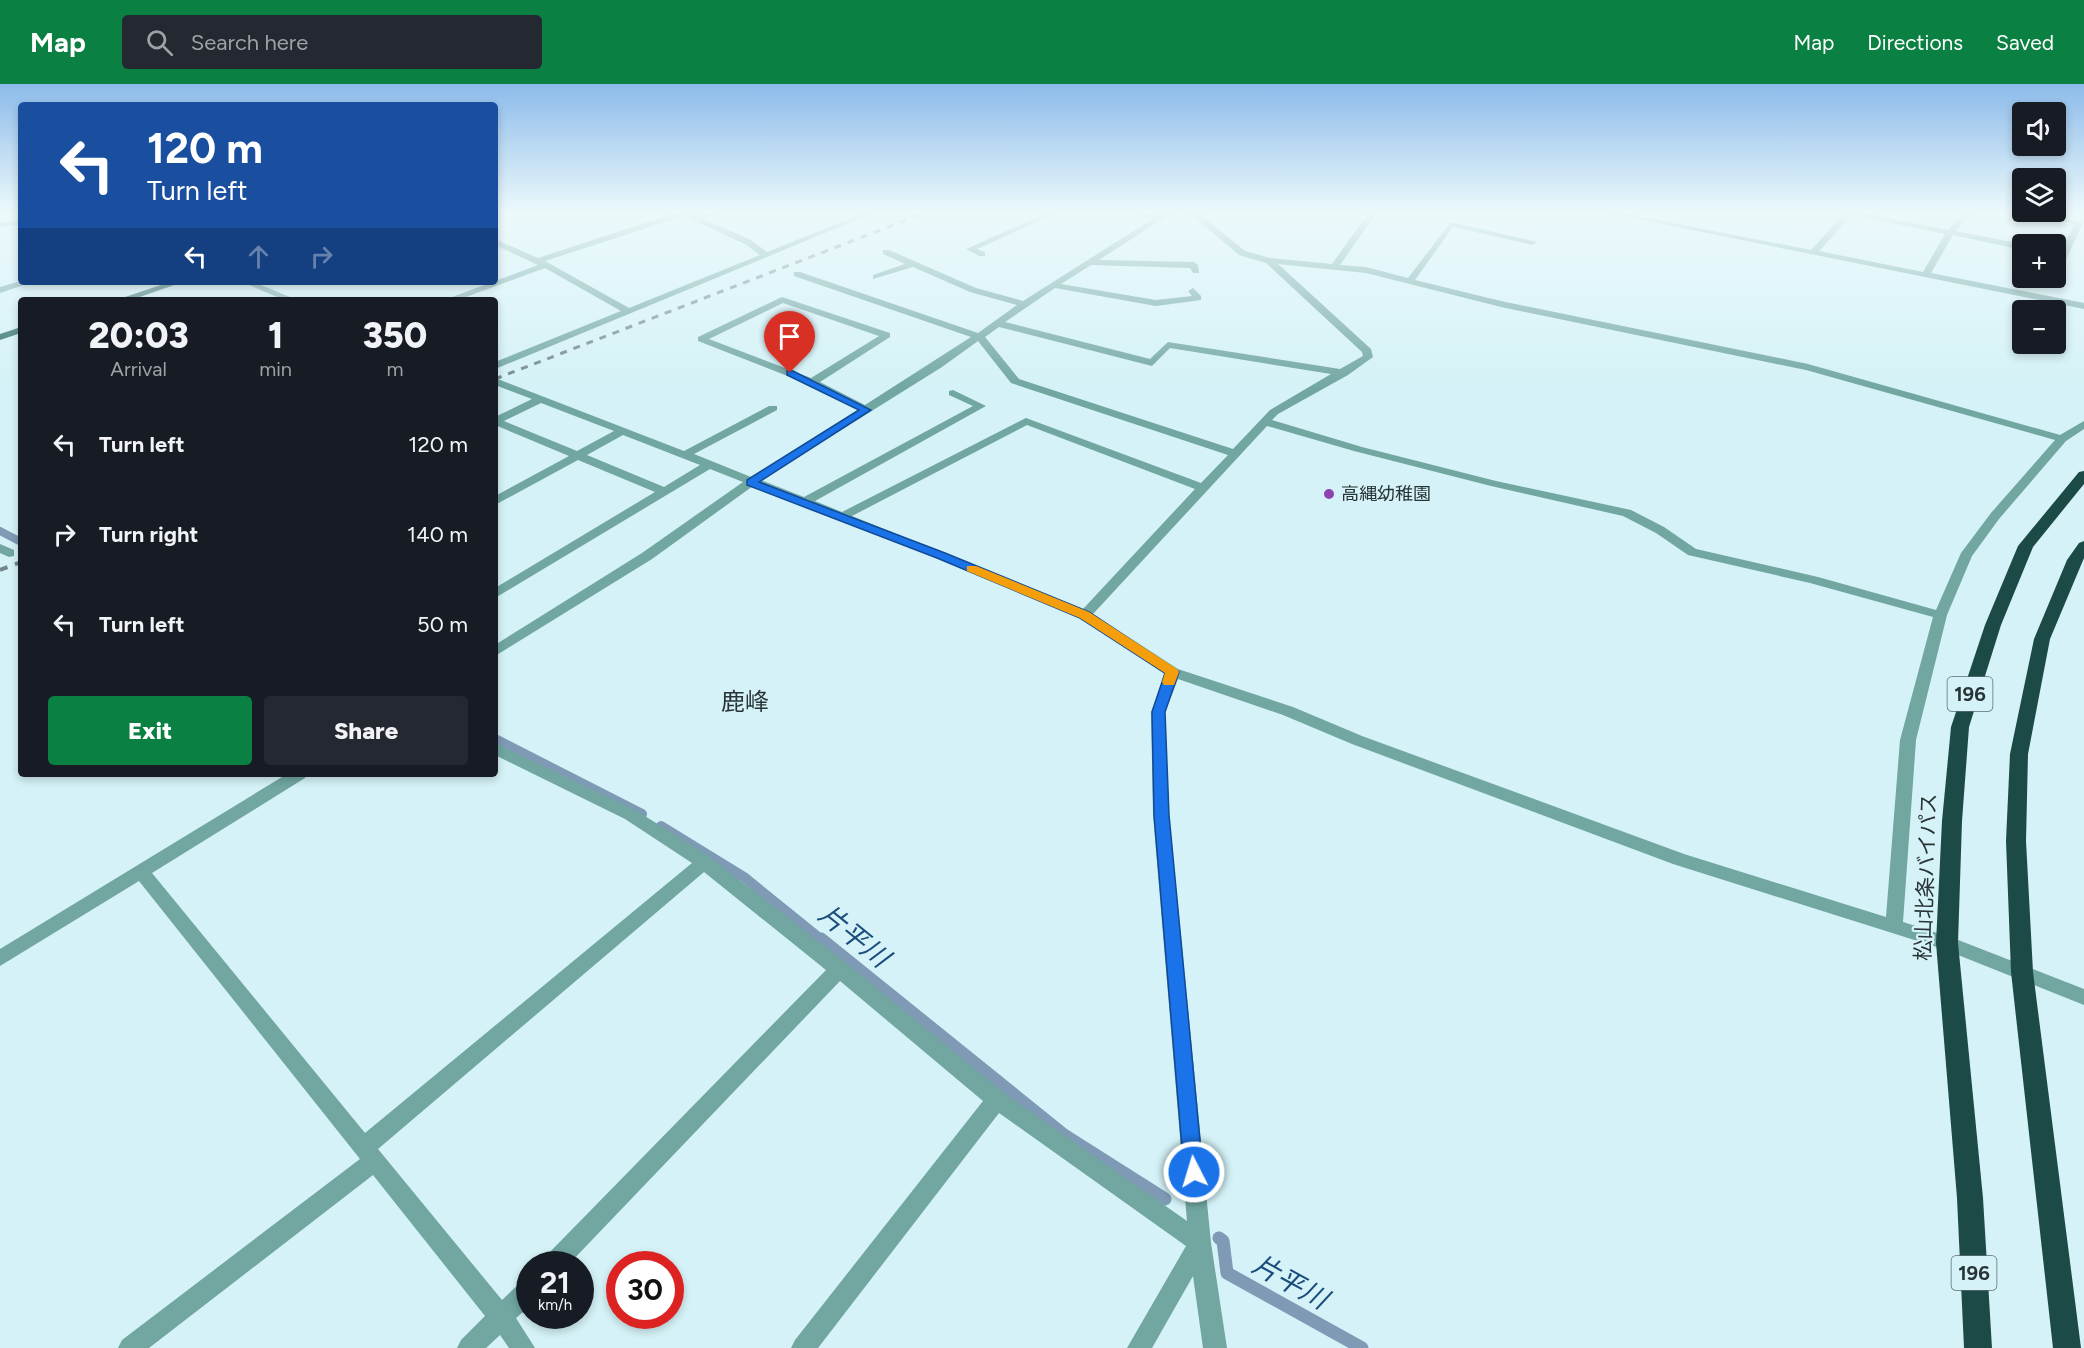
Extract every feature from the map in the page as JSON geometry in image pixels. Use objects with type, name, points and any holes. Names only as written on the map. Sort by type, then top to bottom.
[{"type":"highway","name":"松山北条バイパス","points":[[1978,1348],[1970,1198],[1947,942],[1952,821],[1960,727],[1993,625],[2026,546],[2084,475]]},
{"type":"highway","points":[[2067,1348],[2022,972],[2016,841],[2019,754],[2042,639],[2075,560],[2084,546]]},
{"type":"main road","points":[[131,297],[169,285]]},
{"type":"main road","points":[[0,337],[18,331]]},
{"type":"street","points":[[498,280],[521,271]]},
{"type":"street","points":[[556,271],[630,312]]},
{"type":"street","points":[[498,365],[732,271]]},
{"type":"street","points":[[889,271],[872,276],[889,282]]},
{"type":"street","points":[[929,271],[974,290],[1026,305]]},
{"type":"street","points":[[498,649],[647,556],[750,482],[980,337],[1076,271]]},
{"type":"street","points":[[1084,615],[1237,454],[1264,421],[1274,412],[1368,357],[1367,351],[1280,271]]},
{"type":"street","points":[[1370,271],[1501,304],[1808,367],[2062,439]]},
{"type":"street","points":[[1410,281],[1417,271]]},
{"type":"street","points":[[1910,271],[2084,306]]},
{"type":"street","points":[[797,273],[980,337],[1015,381],[1237,454]]},
{"type":"street","points":[[0,290],[18,285]]},
{"type":"street","points":[[254,285],[284,297]]},
{"type":"street","points":[[456,297],[486,285]]},
{"type":"street","points":[[1053,285],[1156,303],[1198,298],[1193,291]]},
{"type":"street","points":[[2044,298],[2049,288]]},
{"type":"street","points":[[812,382],[887,335],[782,300],[701,339],[812,382],[866,410]]},
{"type":"street","points":[[1000,324],[1152,363],[1168,345],[1344,373]]},
{"type":"street","points":[[498,382],[1084,615],[1173,672],[1288,711],[1357,740],[1679,859],[1947,942],[2084,997]]},
{"type":"street","points":[[803,503],[981,406],[953,393]]},
{"type":"street","points":[[498,420],[540,399]]},
{"type":"street","points":[[684,455],[773,408]]},
{"type":"street","points":[[841,517],[1026,421],[1203,488]]},
{"type":"street","points":[[1264,421],[1358,449],[1496,484],[1627,513],[1660,530],[1692,552],[1813,580],[1940,615]]},
{"type":"street","points":[[498,422],[664,491]]},
{"type":"street","points":[[1894,927],[1908,740],[1940,615],[1966,556],[1995,516],[2062,439],[2084,424]]},
{"type":"street","points":[[498,499],[622,431]]},
{"type":"street","points":[[498,592],[708,465]]},
{"type":"street","points":[[1173,672],[1158,712],[1161,815],[1200,1243],[1215,1348]]},
{"type":"street","points":[[498,749],[631,815],[704,862],[839,969],[997,1100],[1200,1243]]},
{"type":"street","points":[[0,958],[142,873],[294,777]]},
{"type":"street","points":[[130,1348],[370,1154],[704,862]]},
{"type":"street","points":[[142,873],[502,1318],[523,1348]]},
{"type":"street","points":[[567,1251],[839,969]]},
{"type":"street","points":[[803,1348],[997,1100]]},
{"type":"street","points":[[1139,1348],[1200,1243]]},
{"type":"street","points":[[469,1348],[516,1304]]},
{"type":"waterway","name":"片平川","points":[[0,531],[18,540]]},
{"type":"waterway","name":"片平川","points":[[498,741],[642,814]]},
{"type":"waterway","name":"片平川","points":[[661,826],[744,877],[823,941]]},
{"type":"waterway","name":"片平川","points":[[821,939],[1064,1135],[1165,1199]]},
{"type":"waterway","name":"片平川","points":[[1219,1238],[1223,1241],[1227,1273],[1362,1348]]},
{"type":"railway","points":[[498,378],[774,271]]},
{"type":"railway","points":[[0,570],[18,563]]},
{"type":"slow traffic","points":[[972,568],[1084,615],[1173,672],[1169,682]]},
{"type":"place","name":"高縄幼稚園","points":[[1329,494]]},
{"type":"district","name":"鹿峰","points":[[745,702]]},
{"type":"route","points":[[790,373],[866,410],[750,482],[941,555],[1084,615],[1173,672],[1158,712],[1161,815],[1194,1172]]}]
